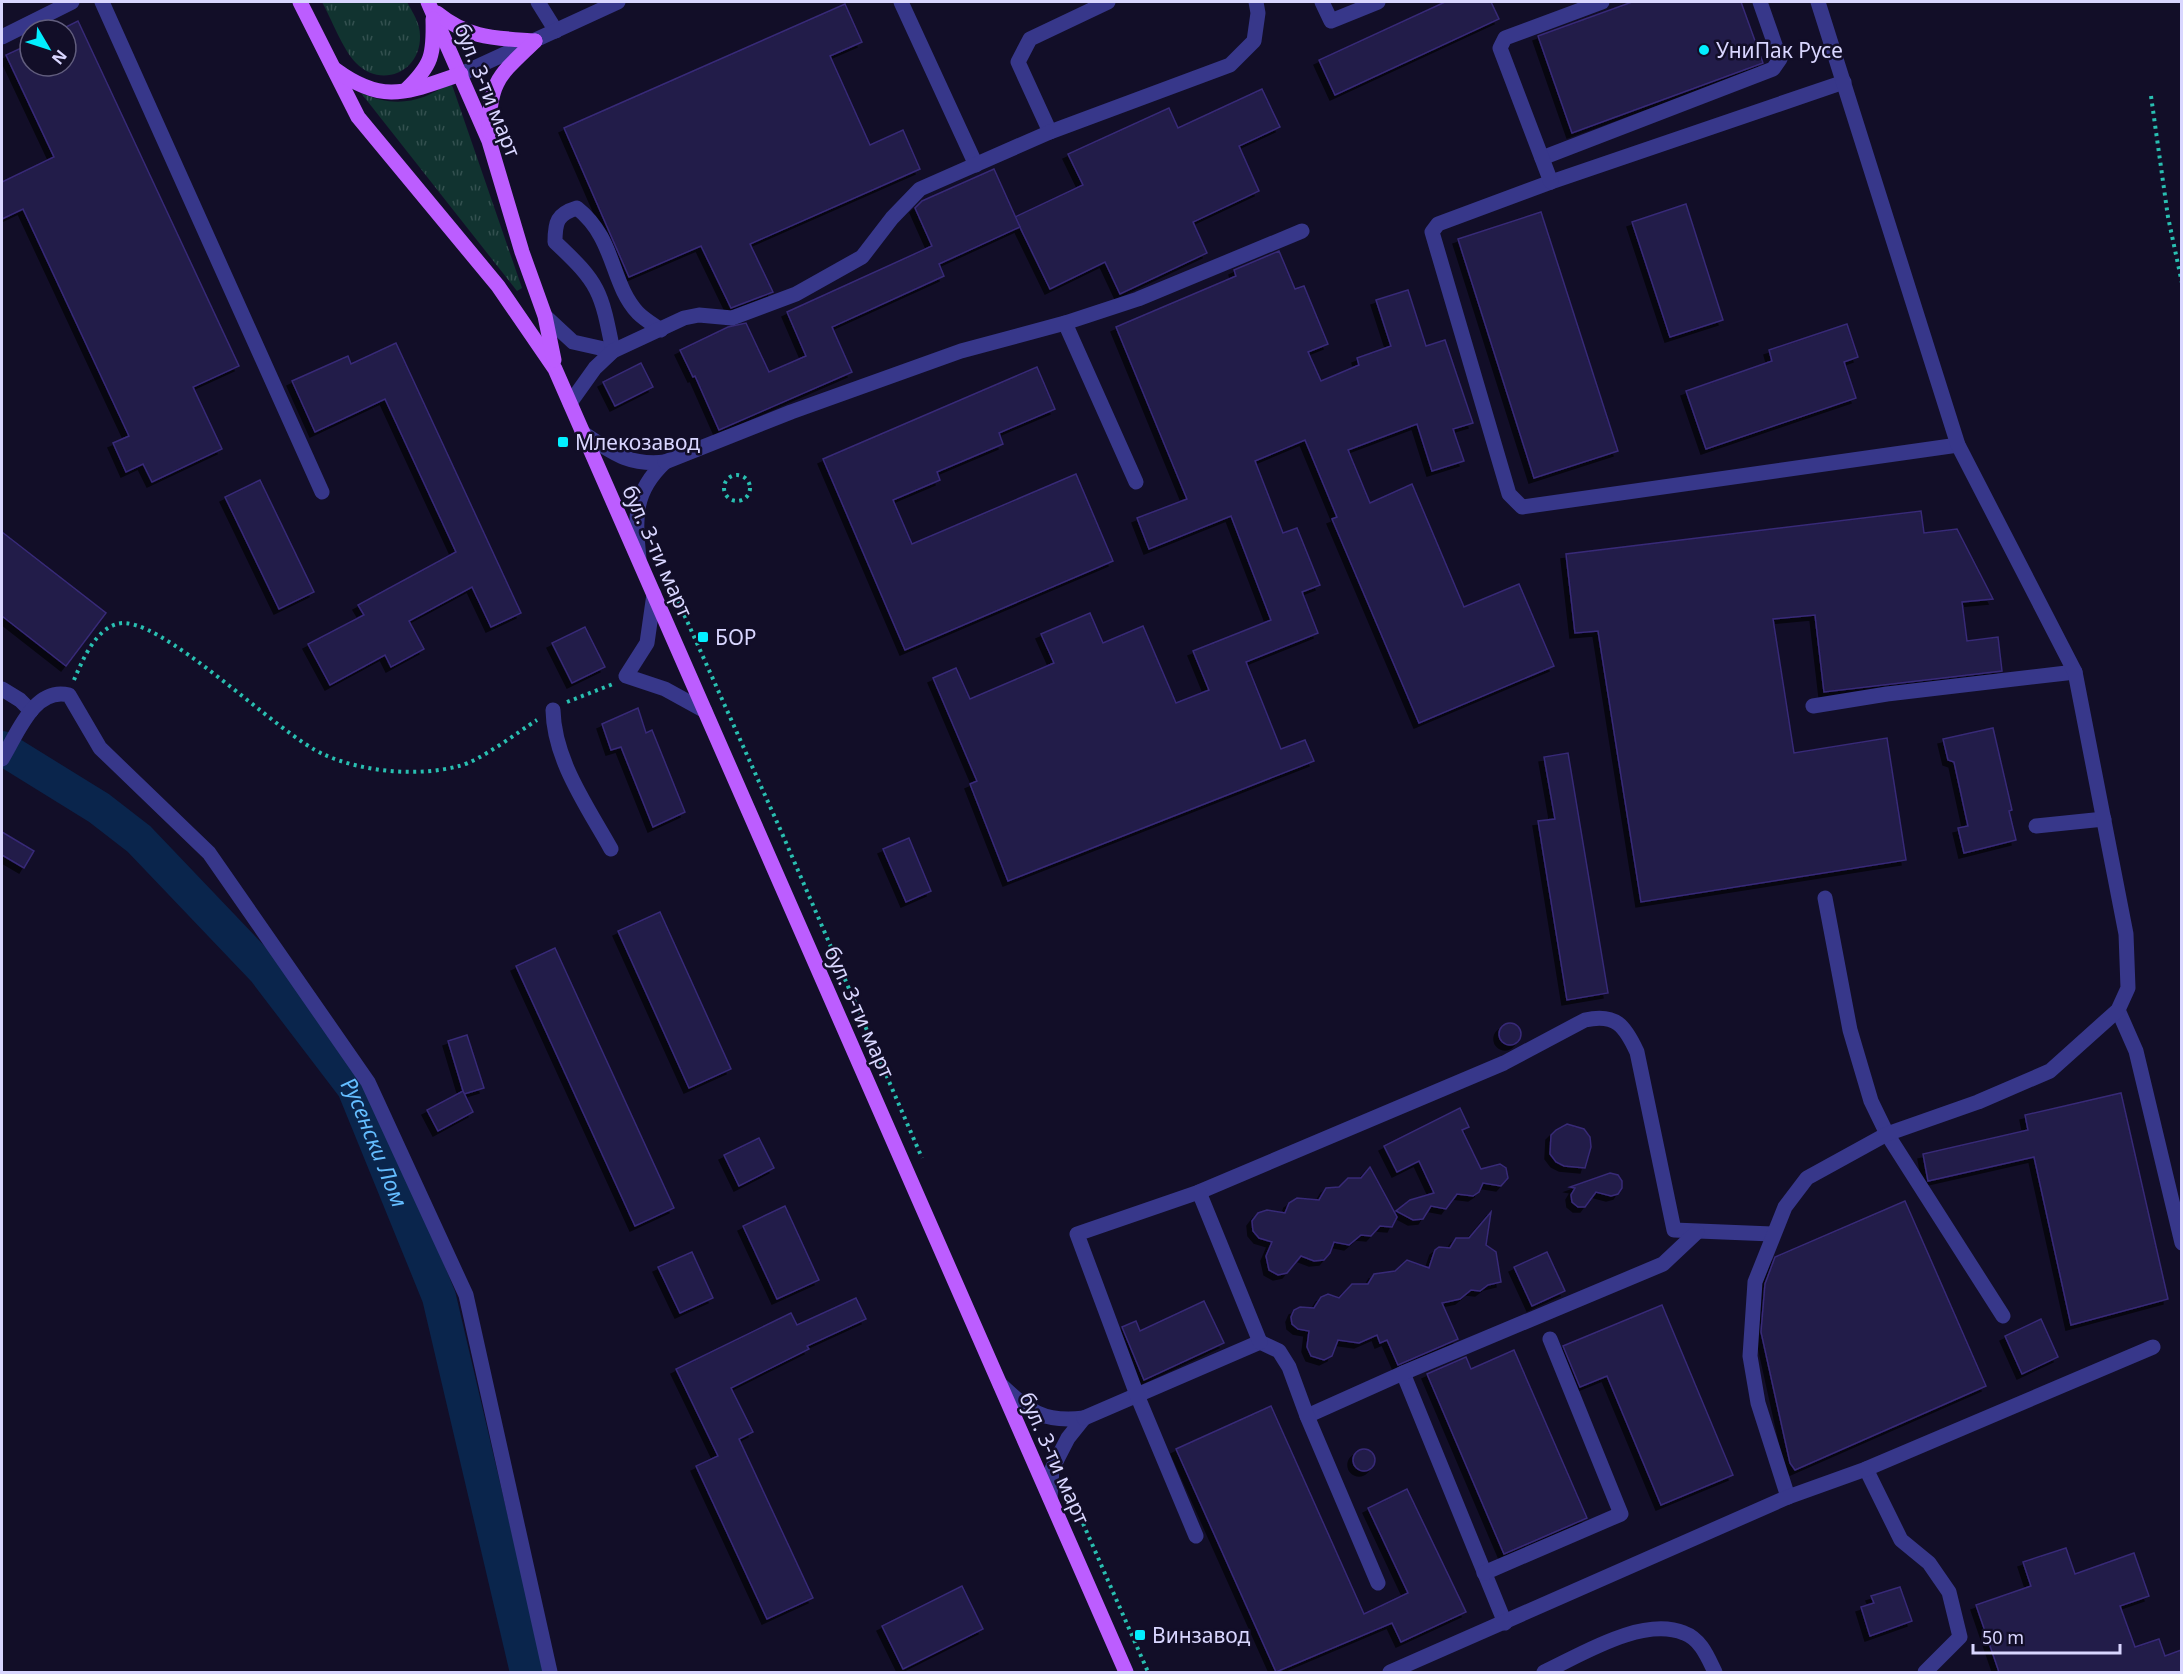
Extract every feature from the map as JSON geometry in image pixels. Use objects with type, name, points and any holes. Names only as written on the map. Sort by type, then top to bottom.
[{"type":"main road","name":"бул. 3-ти март","points":[[300,2],[358,117],[498,286],[555,369],[1126,1672]]},
{"type":"main road","name":"бул. 3-ти март","points":[[430,6],[462,74],[489,141],[522,252],[545,316],[555,369]]},
{"type":"main road","points":[[405,91],[422,74],[433,54],[430,6]]},
{"type":"main road","points":[[430,6],[453,26],[466,32],[488,37],[535,41]]},
{"type":"main road","points":[[489,141],[492,91],[507,68],[535,41]]},
{"type":"main road","points":[[331,66],[353,82],[375,92],[405,91],[462,74]]},
{"type":"street","points":[[2,37],[72,2]]},
{"type":"street","points":[[102,2],[322,492]]},
{"type":"street","points":[[538,2],[556,31]]},
{"type":"street","points":[[462,74],[618,2]]},
{"type":"street","points":[[901,2],[976,165]]},
{"type":"street","points":[[1050,132],[1018,62],[1030,39],[1108,2]]},
{"type":"street","points":[[570,403],[595,368],[613,351],[684,318],[699,315],[732,318],[796,294],[862,257],[892,218],[920,189],[1050,132],[1230,65],[1254,41],[1258,13],[1256,2]]},
{"type":"street","points":[[1322,2],[1331,21],[1378,2]]},
{"type":"street","points":[[1551,182],[1500,48],[1505,38],[1602,2]]},
{"type":"street","points":[[1542,158],[1773,69],[1780,59],[1760,2]]},
{"type":"street","points":[[1788,1497],[1758,1403],[1750,1356],[1755,1282],[1772,1234],[1785,1206],[1807,1178],[1887,1134],[1978,1102],[2050,1071],[2118,1010],[2128,988],[2126,934],[2075,672],[1958,445],[1818,2]]},
{"type":"street","points":[[1844,82],[1551,182],[1438,224],[1432,232],[1509,494],[1522,507],[1958,445]]},
{"type":"street","points":[[613,351],[598,289],[580,264],[555,242],[555,223],[563,212],[577,208],[589,218],[604,238],[629,299],[639,313],[661,330]]},
{"type":"street","points":[[583,433],[618,456],[635,463],[665,462],[791,412],[961,351],[1065,323],[1138,299],[1302,231]]},
{"type":"street","points":[[545,316],[573,342],[613,351]]},
{"type":"street","points":[[1065,323],[1136,482]]},
{"type":"street","points":[[640,562],[636,523],[641,492],[650,476],[665,462]]},
{"type":"street","points":[[654,594],[647,643],[626,676],[665,689],[705,711]]},
{"type":"street","points":[[1813,706],[1887,694],[2075,672]]},
{"type":"street","points":[[2,689],[20,700],[31,711]]},
{"type":"street","points":[[2,759],[31,711],[40,701],[60,693],[69,695],[100,748],[209,853],[368,1082],[466,1295],[550,1672]]},
{"type":"street","points":[[553,710],[553,732],[563,760],[611,849]]},
{"type":"street","points":[[2036,826],[2104,819]]},
{"type":"street","points":[[1826,898],[1850,1030],[1871,1101],[1887,1134],[2003,1316]]},
{"type":"street","points":[[2118,1010],[2136,1051],[2181,1243]]},
{"type":"street","points":[[1196,1536],[1137,1395],[1077,1234],[1198,1192],[1504,1063],[1585,1020],[1596,1018],[1613,1021],[1626,1027],[1637,1052],[1674,1230],[1772,1234]]},
{"type":"street","points":[[1198,1192],[1260,1342],[1279,1351],[1289,1367],[1307,1416],[1378,1583]]},
{"type":"street","points":[[1307,1416],[1402,1373],[1663,1264],[1696,1232]]},
{"type":"street","points":[[1484,1573],[1621,1514],[1550,1339]]},
{"type":"street","points":[[1000,1384],[1028,1409],[1042,1416],[1063,1421],[1084,1418],[1260,1342]]},
{"type":"street","points":[[1390,1672],[1788,1497],[1866,1469],[2152,1347]]},
{"type":"street","points":[[1402,1373],[1505,1623]]},
{"type":"street","points":[[1050,1498],[1052,1469],[1084,1418]]},
{"type":"street","points":[[1866,1469],[1901,1540],[1929,1563],[1949,1592],[1960,1637],[1925,1672]]},
{"type":"street","points":[[1544,1672],[1625,1635],[1662,1629],[1685,1633],[1693,1638],[1701,1646],[1715,1672]]},
{"type":"path","points":[[2151,96],[2168,217],[2181,283]]},
{"type":"path","points":[[732,476],[743,476],[750,486],[748,496],[737,502],[730,499],[724,491],[725,482],[732,476]]},
{"type":"path","points":[[663,567],[786,842],[923,1161]]},
{"type":"path","points":[[69,695],[78,670],[106,629],[126,622],[137,624],[179,648],[253,706],[324,755],[362,766],[417,770],[460,766],[553,710],[626,676]]},
{"type":"path","points":[[1056,1462],[1148,1672]]},
{"type":"green space","points":[[322,2],[407,2],[420,31],[419,49],[414,59],[398,73],[377,75],[366,71],[346,50]]},
{"type":"green space","points":[[451,82],[522,288],[517,291],[361,93],[385,101],[408,101],[429,95]]},
{"type":"building","points":[[1445,2],[1491,2],[1499,19],[1335,95],[1319,60]]},
{"type":"building","points":[[1632,2],[1741,2],[1763,63],[1572,133],[1538,36]]},
{"type":"building","points":[[845,4],[862,42],[830,56],[870,145],[903,130],[920,169],[750,244],[773,292],[731,308],[701,246],[629,277],[564,128]]},
{"type":"building","points":[[78,21],[239,366],[193,387],[222,449],[152,482],[143,464],[126,472],[113,443],[129,436],[23,209],[2,219],[2,182],[54,157],[6,55],[18,50],[18,78],[78,78]]},
{"type":"building","points":[[1262,89],[1280,127],[1239,146],[1259,191],[1193,222],[1207,253],[1120,294],[1105,262],[1050,289],[1015,217],[1083,185],[1068,154],[1169,108],[1178,128]]},
{"type":"building","points":[[994,169],[1020,227],[939,264],[944,276],[832,327],[852,372],[719,430],[695,376],[693,377],[680,350],[728,327],[746,323],[769,372],[806,356],[787,312],[932,246],[915,208],[922,201]]},
{"type":"building","points":[[1686,204],[1723,320],[1670,337],[1632,222]]},
{"type":"building","points":[[1541,212],[1618,451],[1534,478],[1458,239]]},
{"type":"building","points":[[1279,251],[1295,289],[1304,286],[1328,344],[1308,352],[1321,381],[1359,365],[1357,358],[1391,346],[1376,300],[1408,290],[1426,346],[1445,340],[1473,423],[1453,429],[1464,461],[1432,471],[1417,424],[1348,450],[1370,503],[1412,484],[1464,607],[1519,584],[1554,666],[1419,723],[1332,519],[1337,517],[1305,440],[1255,461],[1283,533],[1297,528],[1320,585],[1302,592],[1318,633],[1246,662],[1281,749],[1305,740],[1314,761],[1008,881],[970,784],[977,781],[933,678],[956,668],[970,699],[1054,663],[1041,634],[1090,613],[1103,643],[1143,626],[1176,703],[1209,690],[1193,651],[1271,620],[1231,516],[1149,549],[1137,518],[1187,499],[1116,327],[1236,276],[1234,270]]},
{"type":"building","points":[[1847,324],[1858,357],[1844,362],[1856,398],[1706,449],[1686,391],[1772,361],[1769,350]]},
{"type":"building","points":[[396,343],[521,613],[491,627],[472,587],[409,621],[424,649],[391,667],[385,655],[330,685],[308,644],[364,615],[358,605],[456,552],[385,399],[315,432],[292,381],[348,356],[351,364]]},
{"type":"building","points":[[641,363],[653,387],[615,406],[603,382]]},
{"type":"building","points":[[1037,367],[1055,409],[999,433],[1003,444],[937,472],[940,480],[893,500],[912,544],[1076,474],[1113,561],[905,650],[823,459]]},
{"type":"building","points":[[260,480],[314,592],[279,609],[225,497]]},
{"type":"building","points":[[1921,511],[1924,533],[1957,529],[1993,599],[1962,602],[1967,641],[1998,637],[2002,671],[1824,692],[1815,615],[1773,619],[1794,753],[1887,738],[1906,860],[1641,902],[1598,631],[1575,633],[1566,554]]},
{"type":"building","points":[[2,532],[106,613],[66,666],[2,616]]},
{"type":"building","points":[[585,627],[605,667],[572,683],[552,643]]},
{"type":"building","points":[[638,708],[646,733],[652,730],[685,812],[653,827],[621,747],[611,750],[602,724]]},
{"type":"building","points":[[1993,728],[2012,810],[2009,811],[2016,840],[1964,853],[1958,828],[1968,826],[1954,762],[1948,760],[1943,739]]},
{"type":"building","points":[[1568,753],[1608,993],[1567,1000],[1538,821],[1555,819],[1544,757]]},
{"type":"building","points":[[2,832],[34,851],[24,868],[2,855]]},
{"type":"building","points":[[909,838],[931,891],[906,902],[883,849]]},
{"type":"building","points":[[660,912],[731,1069],[689,1088],[618,931]]},
{"type":"building","points":[[555,948],[674,1208],[635,1226],[516,966]]},
{"type":"building","points":[[1510,1023],[1518,1026],[1521,1034],[1518,1042],[1510,1045],[1502,1042],[1499,1034],[1502,1026]]},
{"type":"building","points":[[467,1035],[484,1088],[464,1094],[448,1041]]},
{"type":"building","points":[[463,1091],[473,1112],[438,1131],[427,1110]]},
{"type":"building","points":[[2121,1093],[2168,1299],[2071,1325],[2034,1157],[1928,1181],[1923,1154],[2028,1130],[2025,1115]]},
{"type":"building","points":[[1460,1108],[1469,1127],[1462,1130],[1481,1169],[1500,1164],[1506,1168],[1508,1178],[1501,1186],[1483,1183],[1479,1192],[1473,1196],[1457,1194],[1446,1209],[1431,1206],[1423,1219],[1413,1220],[1396,1211],[1410,1200],[1434,1193],[1419,1161],[1397,1172],[1384,1146]]},
{"type":"building","points":[[1567,1124],[1584,1129],[1590,1137],[1591,1147],[1585,1168],[1564,1166],[1556,1162],[1550,1154],[1551,1135]]},
{"type":"building","points":[[759,1138],[774,1168],[739,1186],[724,1155]]},
{"type":"building","points":[[1370,1167],[1397,1217],[1392,1227],[1380,1226],[1371,1236],[1361,1235],[1349,1245],[1334,1242],[1330,1253],[1324,1260],[1314,1261],[1301,1256],[1287,1273],[1278,1275],[1269,1270],[1266,1256],[1272,1242],[1259,1238],[1253,1231],[1252,1221],[1258,1213],[1267,1210],[1285,1213],[1289,1203],[1297,1198],[1319,1200],[1326,1188],[1339,1187],[1348,1178],[1361,1178]]},
{"type":"building","points":[[1610,1173],[1618,1175],[1622,1181],[1622,1188],[1618,1194],[1611,1196],[1596,1192],[1585,1207],[1578,1207],[1572,1202],[1571,1195],[1575,1188],[1570,1187]]},
{"type":"building","points":[[1905,1201],[1986,1386],[1795,1470],[1790,1463],[1761,1332],[1765,1284],[1775,1257]]},
{"type":"building","points":[[785,1206],[819,1280],[777,1299],[743,1226]]},
{"type":"building","points":[[1491,1212],[1486,1245],[1496,1252],[1501,1282],[1488,1285],[1480,1291],[1471,1290],[1460,1299],[1442,1303],[1458,1339],[1398,1365],[1387,1340],[1380,1343],[1377,1335],[1359,1343],[1338,1340],[1332,1356],[1324,1360],[1311,1356],[1307,1347],[1309,1331],[1298,1329],[1292,1324],[1291,1317],[1294,1310],[1300,1307],[1314,1308],[1321,1297],[1328,1294],[1339,1298],[1352,1284],[1368,1284],[1374,1274],[1395,1271],[1407,1260],[1429,1268],[1435,1250],[1439,1247],[1450,1248],[1456,1238],[1469,1238]]},
{"type":"building","points":[[692,1252],[713,1298],[680,1313],[658,1267]]},
{"type":"building","points":[[1547,1252],[1565,1291],[1532,1306],[1514,1267]]},
{"type":"building","points":[[856,1298],[866,1319],[807,1346],[809,1349],[731,1388],[753,1432],[739,1439],[813,1598],[767,1619],[696,1466],[718,1456],[676,1369],[791,1313],[797,1325]]},
{"type":"building","points":[[1204,1301],[1224,1343],[1144,1380],[1122,1327],[1136,1321],[1140,1331]]},
{"type":"building","points":[[1662,1305],[1733,1475],[1661,1505],[1607,1376],[1580,1387],[1563,1346]]},
{"type":"building","points":[[2041,1319],[2058,1357],[2022,1374],[2005,1336]]},
{"type":"building","points":[[1514,1350],[1587,1518],[1504,1554],[1427,1374],[1466,1357],[1471,1369]]},
{"type":"building","points":[[1271,1406],[1364,1614],[1408,1593],[1368,1508],[1407,1489],[1466,1612],[1401,1642],[1392,1623],[1276,1672],[1176,1449]]},
{"type":"building","points":[[1364,1449],[1372,1452],[1375,1460],[1372,1468],[1364,1471],[1356,1468],[1353,1460],[1356,1452]]},
{"type":"building","points":[[2066,1548],[2075,1574],[2134,1553],[2149,1596],[2120,1606],[2135,1647],[2159,1639],[2165,1656],[2181,1650],[2181,1672],[1999,1672],[1976,1605],[2031,1586],[2023,1562]]},
{"type":"building","points":[[962,1586],[983,1629],[903,1669],[882,1626]]},
{"type":"building","points":[[1900,1587],[1912,1621],[1870,1636],[1861,1607],[1874,1603],[1871,1596]]},
{"type":"waterway","name":"Русенски Лом","points":[[2,748],[99,808],[139,839],[264,970],[354,1088],[439,1297],[527,1672]]},
{"type":"place","name":"УниПак Русе","points":[[1704,50]]},
{"type":"place","name":"Млекозавод","points":[[563,442]]},
{"type":"place","name":"БОР","points":[[703,637]]},
{"type":"place","name":"Винзавод","points":[[1140,1635]]}]
